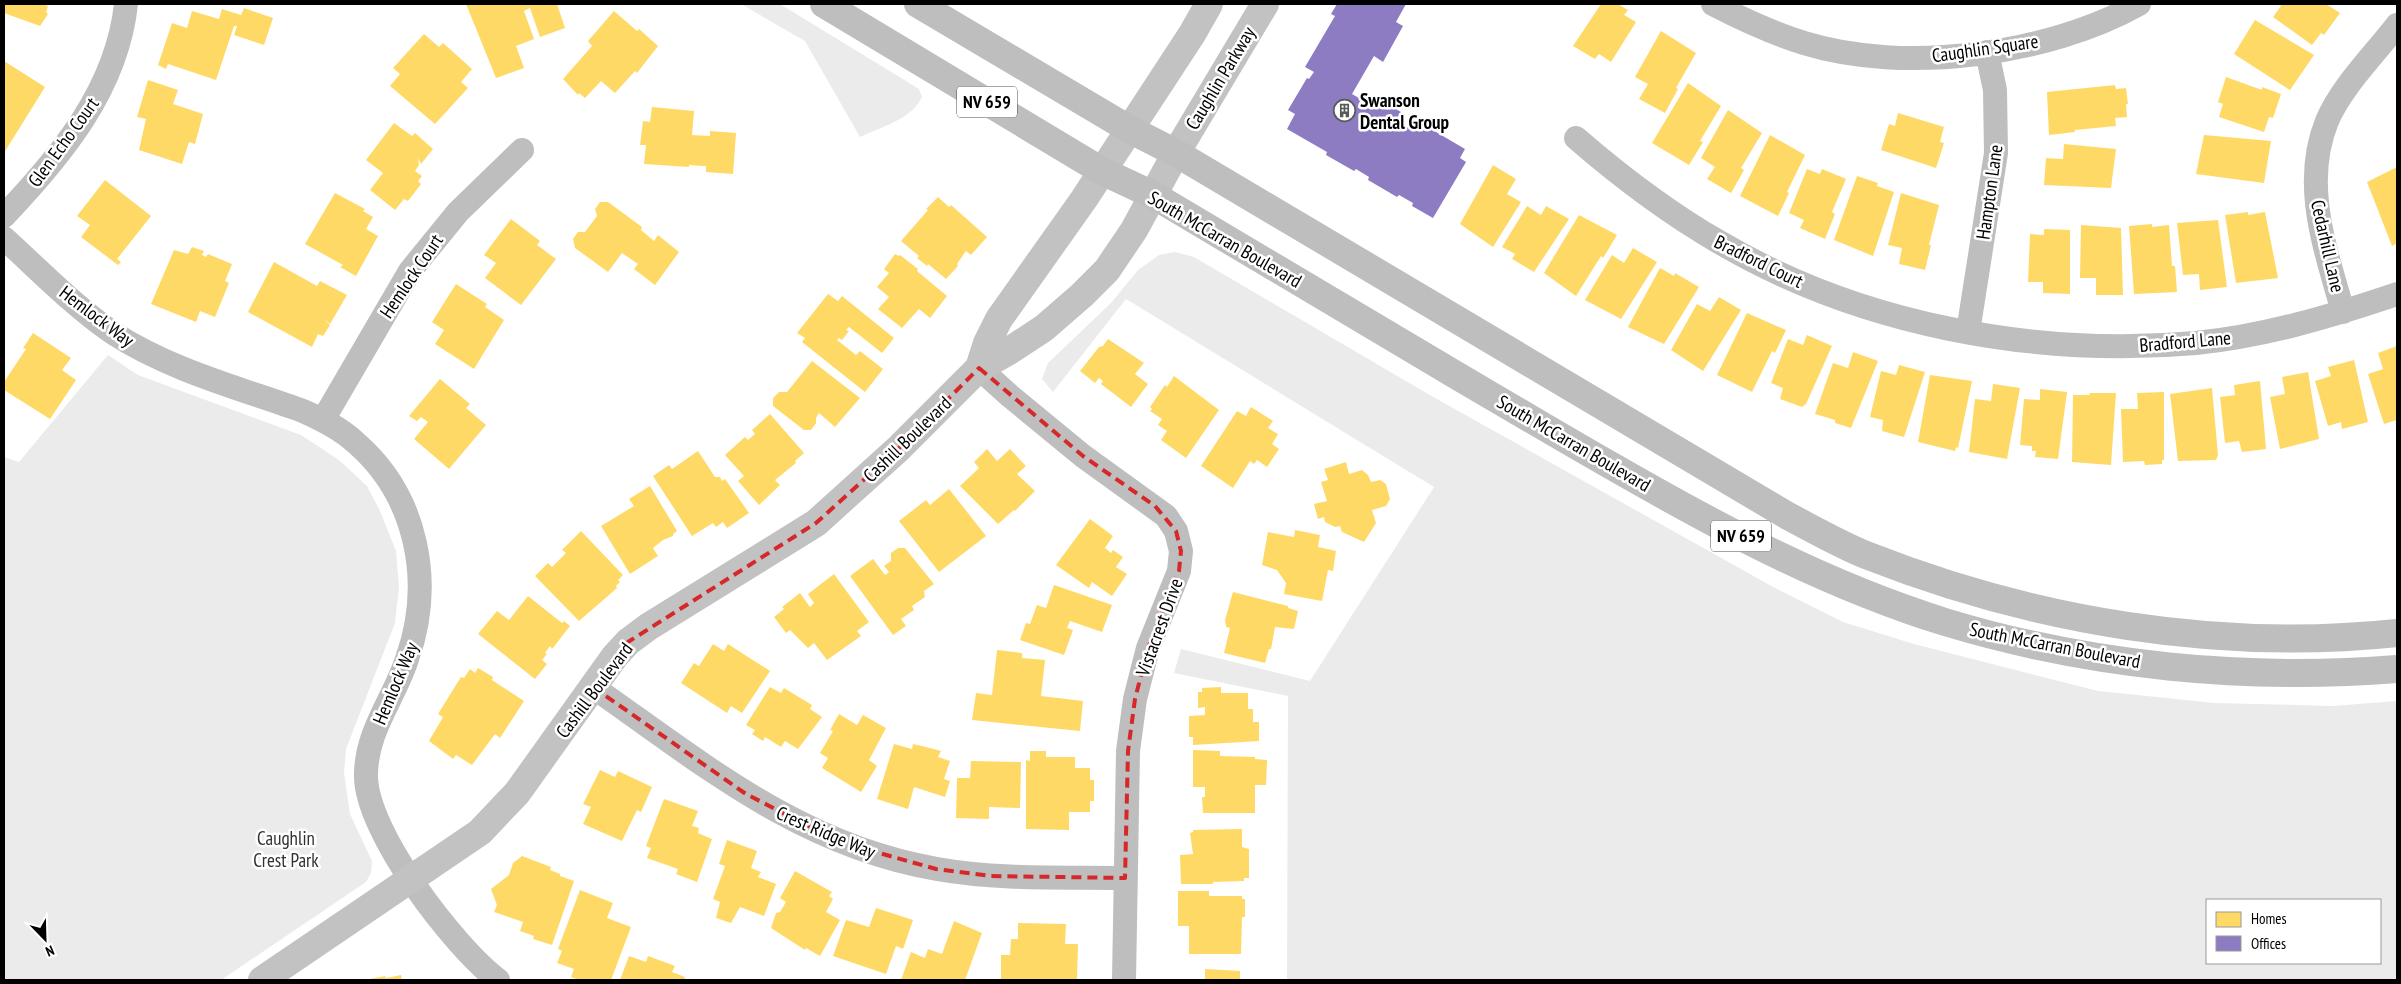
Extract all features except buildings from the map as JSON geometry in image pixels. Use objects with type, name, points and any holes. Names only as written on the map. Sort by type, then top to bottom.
[{"type":"main road","name":"South McCarran Boulevard","points":[[824,4],[1102,171],[1153,195],[1423,357],[1698,514],[1804,568],[1944,621],[2016,641],[2154,665],[2246,672],[2300,673],[2397,669]]},
{"type":"main road","name":"South McCarran Boulevard","points":[[918,4],[1129,129],[1176,153],[1779,511],[1864,554],[1942,583],[2040,611],[2127,625],[2207,635],[2299,638],[2397,633]]},
{"type":"street","name":"Glen Echo Court","points":[[4,216],[56,158],[76,132],[98,95],[111,68],[120,42],[126,4]]},
{"type":"street","points":[[1129,129],[1192,34],[1209,4]]},
{"type":"street","name":"Caughlin Parkway","points":[[1176,153],[1265,4]]},
{"type":"street","name":"Caughlin Square","points":[[1713,4],[1746,20],[1805,43],[1858,54],[1900,58],[1951,57],[2037,42],[2082,29],[2139,4]]},
{"type":"street","name":"Cedarhill Lane","points":[[2343,312],[2319,224],[2315,190],[2316,157],[2328,120],[2346,91],[2397,25]]},
{"type":"street","name":"Hampton Lane","points":[[1968,332],[1996,153],[1995,90],[1987,52]]},
{"type":"street","name":"Cashill Boulevard","points":[[979,368],[987,343],[999,319],[1129,129]]},
{"type":"street","name":"Bradford Court","points":[[1576,138],[1620,176],[1672,213],[1720,243],[1779,272],[1833,295],[1880,311],[1968,332]]},
{"type":"street","name":"Hemlock Court","points":[[323,420],[410,271],[458,212],[522,150]]},
{"type":"street","name":"Cashill Boulevard","points":[[262,980],[480,832],[498,814],[548,751],[621,649],[648,627],[786,543],[837,506],[898,449],[979,368],[1044,328],[1082,296],[1107,270],[1134,230],[1176,153]]},
{"type":"street","name":"Hemlock Way","points":[[4,238],[86,312],[113,333],[163,360],[323,420],[354,441],[373,459],[390,481],[404,508],[414,537],[420,569],[421,601],[417,630],[407,661],[369,747],[366,775],[368,800],[379,828],[411,879],[456,940],[498,980]]},
{"type":"street","name":"Bradford Lane","points":[[1968,332],[2070,344],[2138,346],[2198,342],[2264,332],[2343,312],[2397,294]]},
{"type":"street","name":"Vistacrest Drive","points":[[979,368],[1083,456],[1155,506],[1166,516],[1176,531],[1181,551],[1179,571],[1148,648],[1135,698],[1128,751],[1124,980]]},
{"type":"street","name":"Crest Ridge Way","points":[[594,687],[746,794],[785,817],[840,842],[888,858],[936,869],[991,876],[1125,878]]},
{"type":"highlighted area","points":[[979,368],[1083,456],[1155,506],[1176,531],[1181,551],[1179,571],[1148,648],[1135,699],[1128,751],[1125,878],[991,876],[936,869],[840,842],[746,794],[593,687],[628,642],[816,523],[898,449]]},
{"type":"green space","points":[[741,4],[780,4],[919,89],[922,97],[917,105],[904,117],[860,137],[805,41]]},
{"type":"green space","points":[[1175,252],[1194,257],[1435,398],[1775,588],[1843,622],[1914,644],[2098,691],[2215,703],[2332,706],[2397,701],[2397,980],[1287,980],[1288,696],[1174,673],[1181,649],[1310,681],[1434,487],[1126,299],[1053,392],[1042,379],[1048,363],[1111,303],[1138,270],[1159,255]]},
{"type":"green space","name":"Caughlin Crest Park","points":[[108,355],[138,375],[301,435],[339,460],[367,486],[380,511],[396,551],[399,587],[395,623],[346,749],[344,773],[350,814],[372,861],[371,873],[366,882],[221,980],[4,980],[4,457],[19,462]]},
{"type":"place","name":"Swanson Dental Group","points":[[1344,111]]}]
